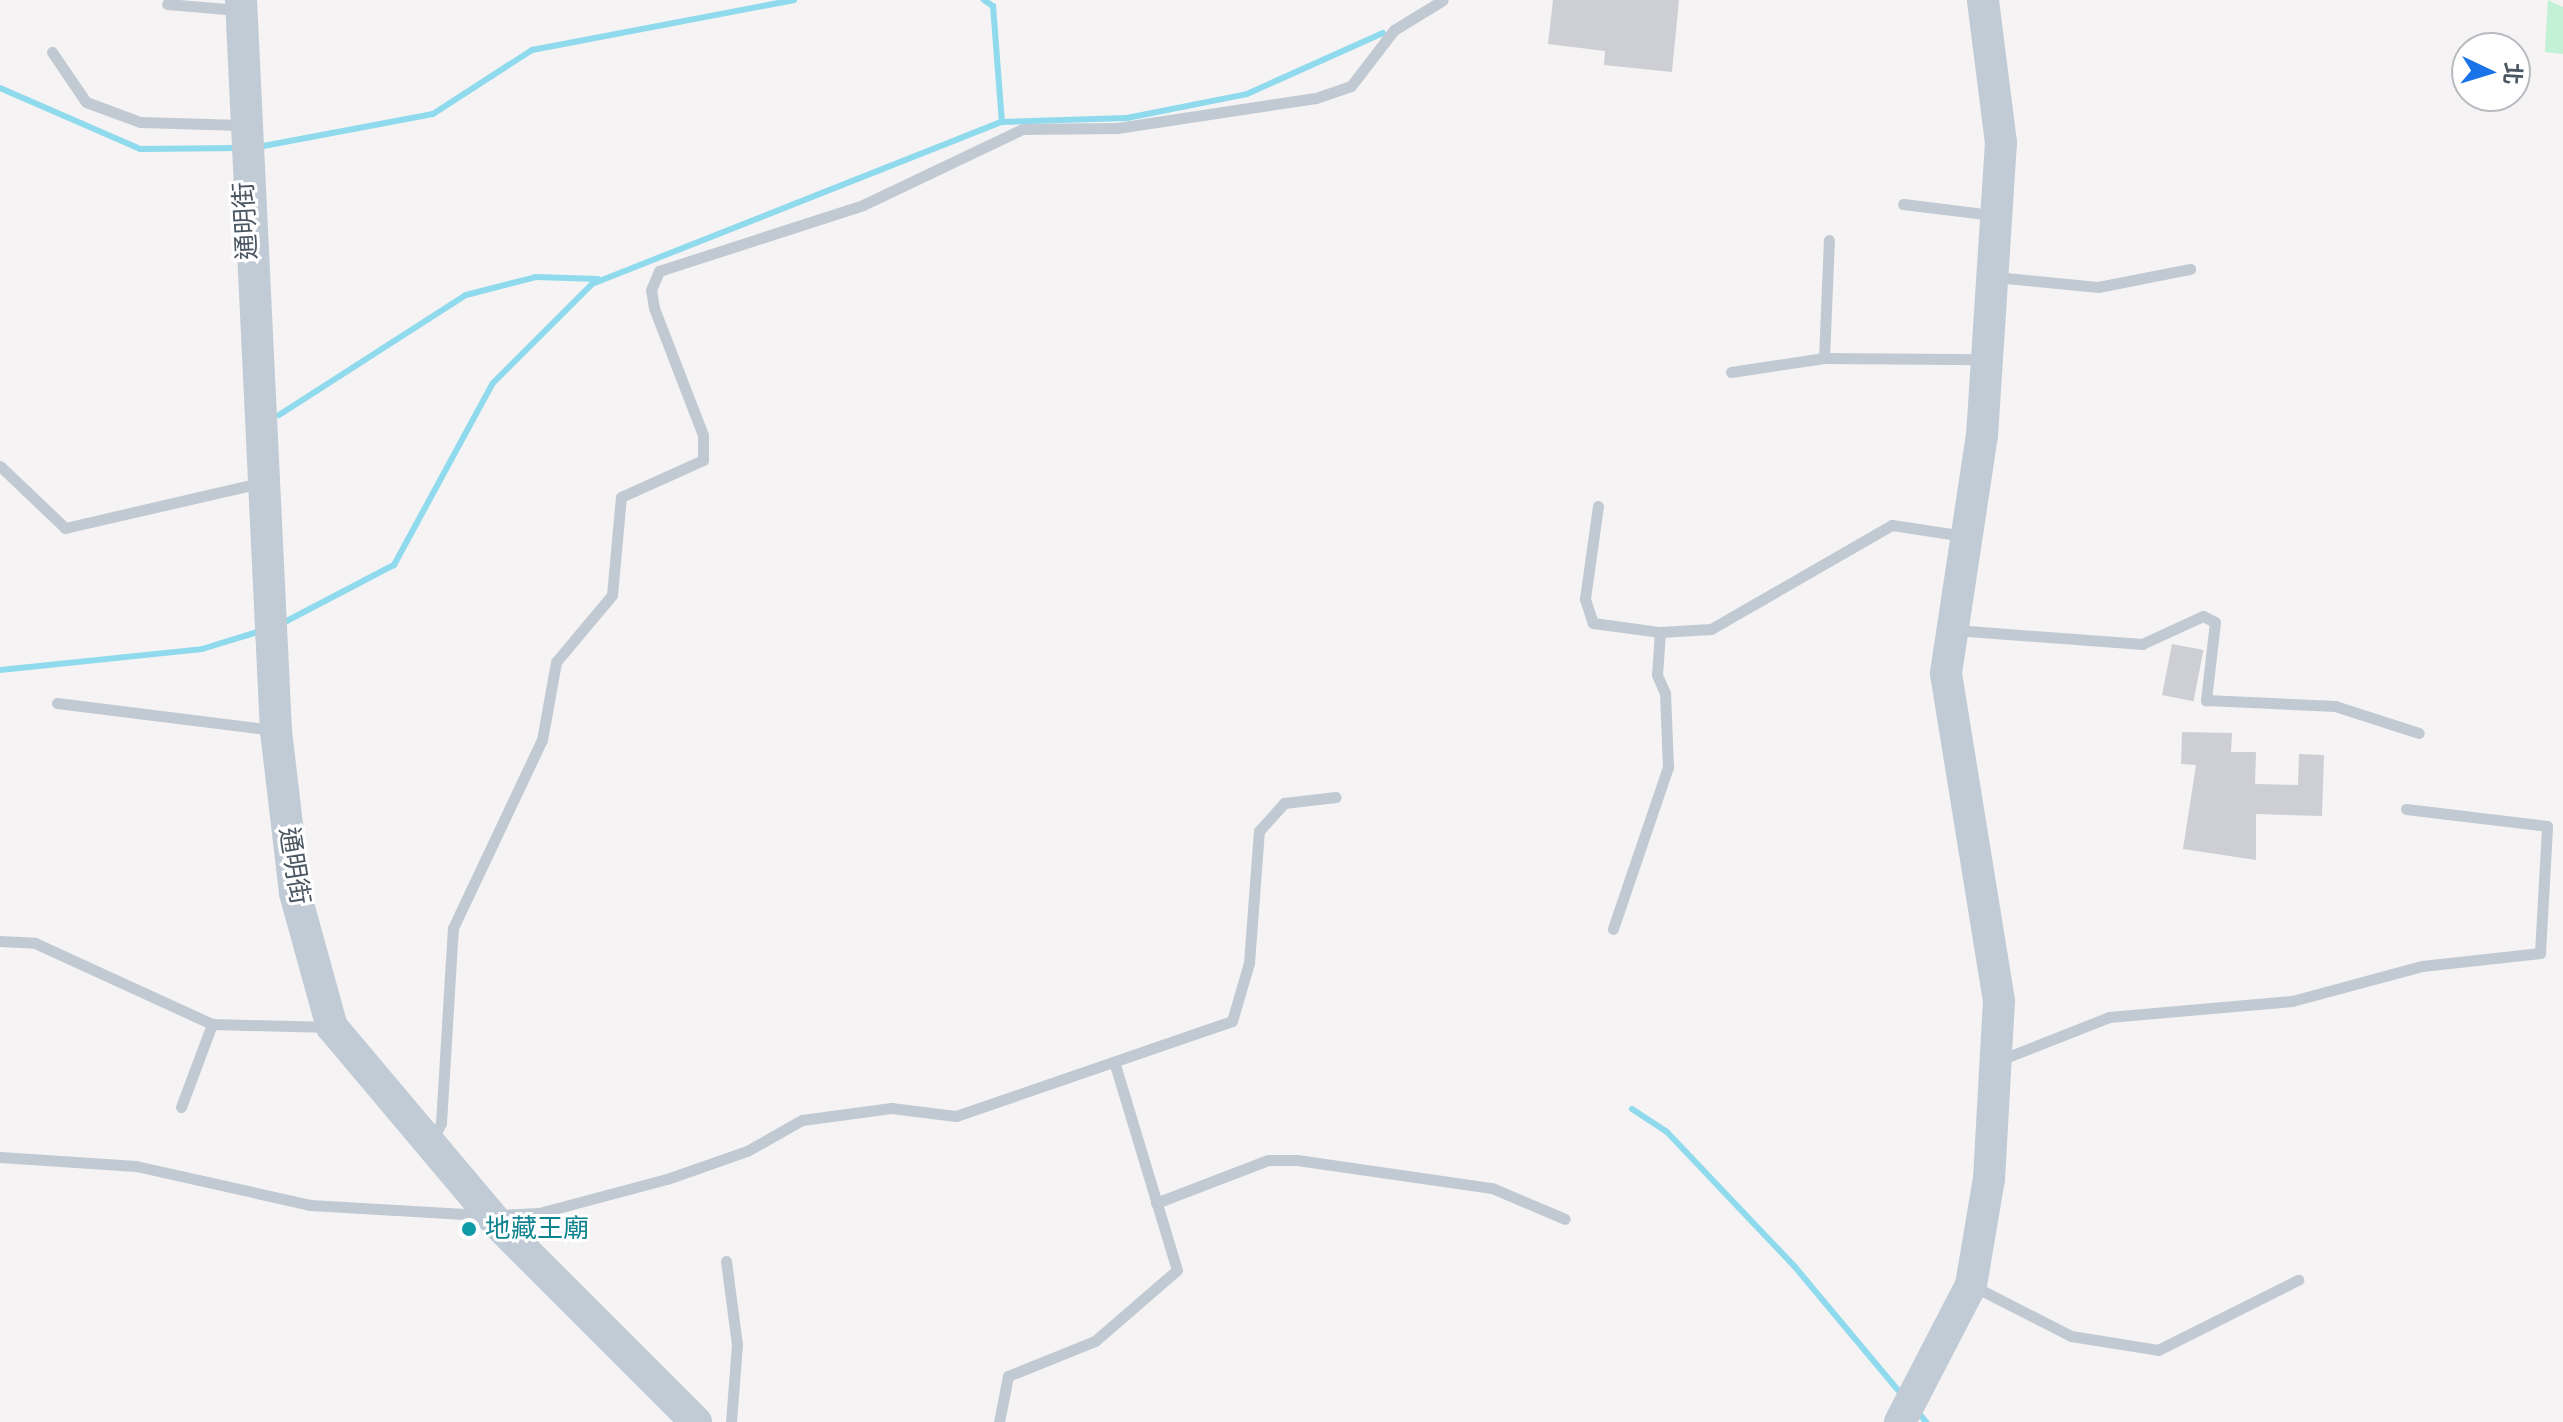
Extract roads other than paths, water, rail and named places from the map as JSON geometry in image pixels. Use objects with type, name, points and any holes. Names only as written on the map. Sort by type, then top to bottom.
[{"type":"street","points":[[1901,1419],[1971,1285],[1989,1179],[1999,1001],[1953,744],[1950,630],[1965,536],[1986,359],[2001,143],[1983,0]]},
{"type":"street","name":"通明街","points":[[240,5],[243,165],[276,731],[295,893],[332,1027],[432,1140],[491,1216],[696,1422]]},
{"type":"lane","points":[[432,1140],[441,1123],[453,928],[542,740],[556,662],[612,595],[621,497],[703,460],[703,435],[654,308],[651,290],[659,271],[863,205],[1022,129],[1117,128],[1340,90],[1351,86],[1394,30],[1443,0]]},
{"type":"lane","points":[[167,4],[240,5]]},
{"type":"lane","points":[[52,52],[86,102],[140,122],[242,129]]},
{"type":"lane","points":[[1903,204],[1995,215]]},
{"type":"lane","points":[[1824,358],[1829,240]]},
{"type":"lane","points":[[1991,277],[2098,287],[2190,269]]},
{"type":"lane","points":[[1731,372],[1824,358],[1986,359]]},
{"type":"lane","points":[[0,466],[65,528],[261,483]]},
{"type":"lane","points":[[1598,506],[1585,599],[1593,623],[1660,632],[1711,629],[1892,525],[1965,536]]},
{"type":"lane","points":[[1950,630],[2142,644],[2203,616],[2215,622],[2206,700],[2335,706],[2419,733]]},
{"type":"lane","points":[[1613,929],[1668,767],[1660,632]]},
{"type":"lane","points":[[57,703],[276,731]]},
{"type":"lane","points":[[0,1157],[136,1166],[310,1205],[491,1216],[539,1213],[667,1179],[747,1151],[802,1120],[891,1108],[956,1116],[1115,1064],[1232,1021],[1249,963],[1259,831],[1284,803],[1336,797]]},
{"type":"lane","points":[[1995,1062],[2109,1017],[2292,1001],[2422,966],[2540,953],[2547,826],[2406,809]]},
{"type":"lane","points":[[0,941],[35,943],[212,1024],[332,1027]]},
{"type":"lane","points":[[181,1107],[212,1024]]},
{"type":"lane","points":[[999,1422],[1008,1376],[1095,1341],[1177,1270],[1115,1064]]},
{"type":"lane","points":[[1156,1203],[1268,1160],[1297,1160],[1492,1188],[1565,1219]]},
{"type":"lane","points":[[726,1261],[737,1344],[731,1422]]},
{"type":"lane","points":[[1971,1285],[2071,1336],[2158,1350],[2298,1280]]},
{"type":"waterway","points":[[258,147],[433,114],[532,50],[794,0]]},
{"type":"waterway","points":[[984,0],[993,6],[1002,122]]},
{"type":"waterway","points":[[279,625],[394,565],[493,383],[592,284],[1002,122],[1127,118],[1247,94],[1383,33]]},
{"type":"waterway","points":[[0,88],[140,149],[239,148]]},
{"type":"waterway","points":[[279,415],[466,295],[536,277],[598,279]]},
{"type":"waterway","points":[[0,670],[202,649],[261,631]]},
{"type":"waterway","points":[[1632,1109],[1667,1132],[1795,1267],[1903,1396]]},
{"type":"waterway","points":[[1916,1410],[1926,1422]]},
{"type":"place","name":"地藏王廟","points":[[469,1229]]}]
